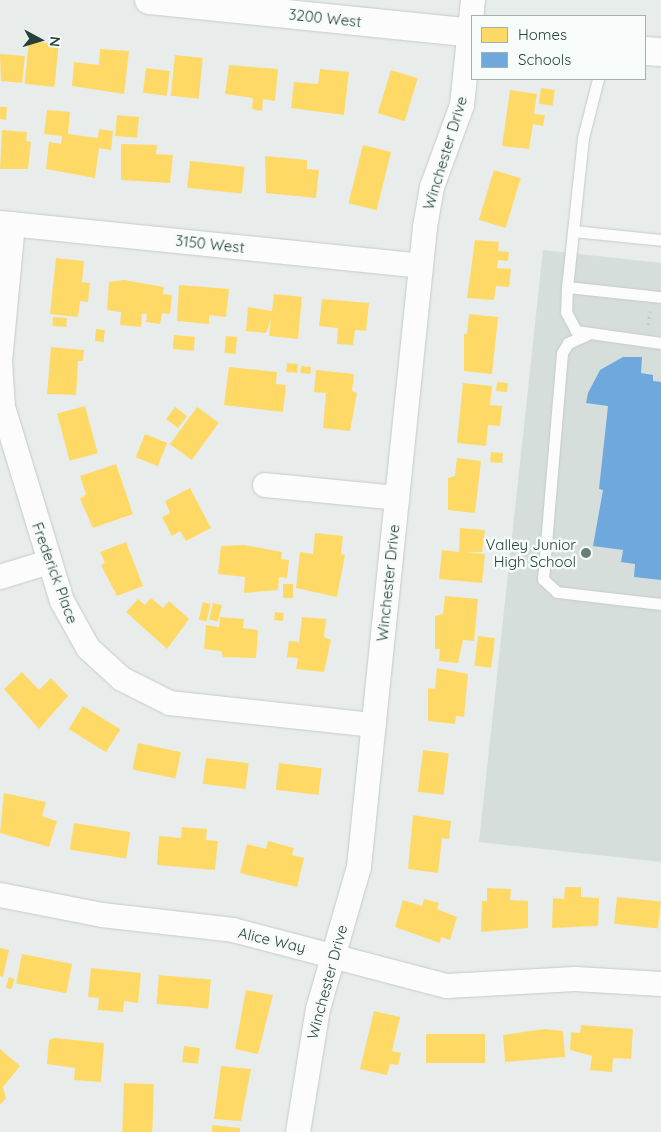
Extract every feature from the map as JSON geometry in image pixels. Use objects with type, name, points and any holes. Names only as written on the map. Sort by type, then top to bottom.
[{"type":"street","name":"3200 West","points":[[149,0],[311,8],[471,33]]},
{"type":"street","name":"Winchester Drive","points":[[472,15],[473,0]]},
{"type":"street","name":"Winchester Drive","points":[[298,1132],[311,1043],[333,955],[359,867],[421,266],[432,187],[462,105],[471,33]]},
{"type":"street","points":[[646,51],[661,52]]},
{"type":"street","name":"3150 West","points":[[7,223],[421,266]]},
{"type":"street","name":"Frederick Place","points":[[7,223],[0,385],[13,452],[49,562],[69,618],[88,648],[122,679],[154,697],[202,709],[374,725]]},
{"type":"street","points":[[266,485],[397,498]]},
{"type":"street","points":[[0,578],[49,562]]},
{"type":"street","name":"Alice Way","points":[[0,895],[93,914],[233,930],[447,986],[583,979],[661,984]]},
{"type":"lane","points":[[586,335],[569,322],[567,287],[583,138],[598,80]]},
{"type":"lane","points":[[573,231],[661,240]]},
{"type":"lane","points":[[567,287],[661,297]]},
{"type":"lane","points":[[661,342],[586,335],[568,343],[562,353],[543,579],[557,592],[661,604]]},
{"type":"shaded area","name":"Valley Junior High School","points":[[543,250],[661,263],[661,862],[479,842]]},
{"type":"building: Homes","points":[[29,41],[59,44],[54,87],[25,84]]},
{"type":"building: Homes","points":[[100,49],[129,51],[124,94],[72,86],[74,62],[99,65]]},
{"type":"building: Homes","points":[[0,54],[25,56],[22,83],[1,81]]},
{"type":"building: Homes","points":[[175,55],[203,58],[199,99],[171,96]]},
{"type":"building: Homes","points":[[229,65],[278,69],[275,101],[263,99],[262,111],[252,109],[253,98],[225,94]]},
{"type":"building: Homes","points":[[146,68],[170,71],[167,96],[143,93]]},
{"type":"building: Homes","points":[[320,69],[349,72],[344,115],[291,108],[294,82],[318,84]]},
{"type":"building: Homes","points":[[391,70],[418,78],[405,121],[378,113]]},
{"type":"building: Homes","points":[[541,88],[555,90],[553,106],[539,104]]},
{"type":"building: Homes","points":[[510,90],[537,94],[534,114],[545,115],[543,126],[533,124],[529,149],[502,146]]},
{"type":"building: Homes","points":[[0,107],[7,107],[6,120],[0,119]]},
{"type":"building: Homes","points":[[47,110],[70,112],[68,134],[98,138],[99,129],[113,131],[111,150],[99,148],[95,178],[46,169],[49,142],[61,144],[62,136],[44,134]]},
{"type":"building: Homes","points":[[117,115],[139,117],[137,138],[115,136]]},
{"type":"building: Homes","points":[[2,130],[27,132],[26,141],[31,142],[28,169],[0,169]]},
{"type":"building: Homes","points":[[121,144],[157,145],[156,154],[173,155],[170,183],[121,180]]},
{"type":"building: Homes","points":[[363,145],[391,152],[377,210],[348,203]]},
{"type":"building: Homes","points":[[265,156],[307,160],[307,169],[319,170],[316,198],[266,193]]},
{"type":"building: Homes","points":[[190,161],[245,167],[242,194],[187,188]]},
{"type":"building: Homes","points":[[494,170],[521,178],[506,228],[479,220]]},
{"type":"building: Homes","points":[[475,240],[499,242],[498,251],[509,252],[508,261],[498,260],[497,268],[511,269],[509,287],[496,286],[494,300],[467,298]]},
{"type":"building: Homes","points":[[56,258],[84,261],[82,282],[90,283],[88,302],[80,301],[78,317],[50,314]]},
{"type":"building: Homes","points":[[124,280],[164,287],[163,294],[172,295],[170,314],[162,313],[160,324],[146,322],[147,314],[142,314],[141,327],[120,325],[121,312],[107,310],[109,282]]},
{"type":"building: Homes","points":[[179,285],[229,289],[226,317],[209,315],[209,324],[177,321]]},
{"type":"building: Homes","points":[[274,294],[302,297],[298,339],[269,336],[271,319],[266,333],[246,331],[248,307],[272,311]]},
{"type":"building: Homes","points":[[322,299],[369,303],[366,331],[355,330],[353,345],[337,344],[338,328],[319,326]]},
{"type":"building: Homes","points":[[469,314],[498,317],[492,374],[464,371],[464,334],[467,334]]},
{"type":"building: Homes","points":[[53,317],[67,318],[66,327],[52,326]]},
{"type":"building: Homes","points":[[96,329],[105,330],[104,342],[95,341]]},
{"type":"building: Homes","points":[[174,335],[195,337],[194,351],[173,349]]},
{"type":"building: Homes","points":[[226,336],[237,337],[235,354],[225,353]]},
{"type":"building: Homes","points":[[51,347],[84,350],[83,361],[78,361],[76,395],[47,394]]},
{"type":"building: Homes","points":[[287,363],[298,364],[297,373],[286,372]]},
{"type":"building: Homes","points":[[301,366],[311,367],[310,374],[300,373]]},
{"type":"building: Homes","points":[[229,367],[277,372],[276,384],[286,385],[283,412],[224,405]]},
{"type":"building: Homes","points":[[316,370],[354,374],[352,391],[357,393],[350,431],[323,428],[326,393],[314,392]]},
{"type":"building: Homes","points":[[497,382],[508,383],[507,392],[496,391]]},
{"type":"building: Homes","points":[[463,383],[492,386],[490,405],[502,406],[500,426],[488,425],[486,446],[457,443]]},
{"type":"building: Homes","points":[[85,406],[98,453],[70,461],[57,414]]},
{"type":"building: Homes","points":[[175,407],[187,416],[178,428],[166,419]]},
{"type":"building: Homes","points":[[197,407],[219,423],[192,460],[170,444]]},
{"type":"building: Homes","points":[[145,434],[167,443],[158,466],[136,457]]},
{"type":"building: Homes","points":[[491,452],[503,453],[502,463],[490,462]]},
{"type":"building: Homes","points":[[457,458],[481,461],[475,513],[448,510],[448,478],[455,476]]},
{"type":"building: Homes","points":[[116,464],[133,514],[93,528],[80,499],[86,494],[80,476]]},
{"type":"building: Homes","points":[[190,488],[211,528],[186,541],[180,531],[172,536],[162,517],[170,513],[165,501]]},
{"type":"building: Homes","points":[[460,528],[485,530],[482,552],[466,552],[485,554],[482,583],[439,579],[442,550],[459,552]]},
{"type":"building: Homes","points":[[315,533],[343,536],[341,554],[345,555],[337,597],[296,588],[300,552],[313,554]]},
{"type":"building: Homes","points":[[126,542],[143,586],[117,596],[101,565],[105,563],[100,552]]},
{"type":"building: Homes","points":[[244,545],[282,552],[281,559],[289,560],[287,578],[279,577],[278,590],[244,593],[245,577],[218,574],[221,546]]},
{"type":"building: Homes","points":[[283,584],[293,584],[293,598],[283,598]]},
{"type":"building: Homes","points":[[445,596],[478,599],[474,641],[463,640],[458,663],[439,661],[440,649],[435,649],[435,616],[443,614]]},
{"type":"building: Homes","points":[[151,598],[163,608],[169,601],[189,619],[167,649],[126,612],[138,599],[145,605]]},
{"type":"building: Homes","points":[[203,602],[211,604],[206,621],[199,619]]},
{"type":"building: Homes","points":[[213,603],[222,605],[218,622],[209,620]]},
{"type":"building: Homes","points":[[275,612],[284,613],[283,621],[274,620]]},
{"type":"building: Homes","points":[[220,617],[244,619],[243,628],[258,630],[256,658],[223,657],[221,651],[204,649],[206,625],[219,627]]},
{"type":"building: Homes","points":[[302,617],[326,619],[324,637],[331,640],[324,672],[296,669],[298,658],[287,657],[289,641],[299,642]]},
{"type":"building: Homes","points":[[478,636],[495,638],[491,668],[474,666]]},
{"type":"building: Homes","points":[[437,668],[468,674],[464,717],[456,716],[455,724],[428,721],[428,688],[435,689]]},
{"type":"building: Homes","points":[[22,672],[39,690],[51,678],[68,696],[39,729],[4,689]]},
{"type":"building: Homes","points":[[83,706],[120,729],[106,752],[69,729]]},
{"type":"building: Homes","points":[[138,743],[181,752],[175,779],[132,769]]},
{"type":"building: Homes","points":[[423,750],[449,753],[444,795],[418,792]]},
{"type":"building: Homes","points":[[206,758],[249,763],[246,789],[203,784]]},
{"type":"building: Homes","points":[[279,763],[322,768],[318,795],[276,790]]},
{"type":"building: Homes","points":[[4,793],[46,802],[42,816],[57,821],[49,847],[0,833]]},
{"type":"building: Homes","points":[[413,815],[451,821],[449,839],[442,838],[438,873],[408,869]]},
{"type":"building: Homes","points":[[74,823],[130,832],[126,859],[70,850]]},
{"type":"building: Homes","points":[[182,827],[207,829],[206,840],[218,841],[215,870],[157,865],[159,836],[181,838]]},
{"type":"building: Homes","points":[[268,841],[294,848],[292,855],[304,858],[297,887],[240,873],[247,844],[266,849]]},
{"type":"building: Homes","points":[[565,887],[581,887],[581,897],[599,898],[598,926],[552,928],[553,898],[564,899]]},
{"type":"building: Homes","points":[[487,888],[511,889],[510,900],[528,901],[528,928],[481,932],[482,901],[487,901]]},
{"type":"building: Homes","points":[[617,897],[661,902],[658,928],[614,924]]},
{"type":"building: Homes","points":[[424,899],[439,903],[437,909],[457,917],[450,940],[441,937],[440,943],[395,927],[403,900],[422,906]]},
{"type":"building: Homes","points":[[0,948],[9,950],[3,977],[0,976]]},
{"type":"building: Homes","points":[[22,954],[72,964],[66,993],[16,983]]},
{"type":"building: Homes","points":[[91,968],[141,973],[138,1003],[124,1001],[123,1012],[98,1010],[99,998],[88,997]]},
{"type":"building: Homes","points":[[159,975],[211,980],[208,1008],[156,1004]]},
{"type":"building: Homes","points":[[9,977],[15,979],[11,989],[6,987]]},
{"type":"building: Homes","points":[[246,990],[273,995],[258,1054],[235,1049]]},
{"type":"building: Homes","points":[[374,1011],[400,1017],[392,1051],[401,1053],[398,1065],[390,1064],[387,1075],[360,1069]]},
{"type":"building: Homes","points":[[581,1025],[633,1029],[631,1059],[613,1058],[612,1072],[590,1070],[592,1056],[570,1050],[571,1032],[580,1033]]},
{"type":"building: Homes","points":[[544,1029],[563,1031],[565,1057],[505,1062],[503,1035]]},
{"type":"building: Homes","points":[[426,1034],[485,1034],[485,1063],[426,1063]]},
{"type":"building: Homes","points":[[55,1038],[104,1043],[101,1082],[74,1080],[75,1068],[47,1064],[49,1040]]},
{"type":"building: Homes","points":[[184,1046],[200,1048],[198,1064],[182,1062]]},
{"type":"building: Homes","points":[[0,1049],[20,1066],[3,1087],[6,1098],[0,1105]]},
{"type":"building: Homes","points":[[221,1066],[251,1069],[241,1121],[214,1119]]},
{"type":"building: Homes","points":[[124,1083],[154,1084],[152,1132],[122,1132]]},
{"type":"building: Homes","points":[[212,1125],[240,1128],[240,1132],[212,1132]]},
{"type":"building: Schools","points":[[623,357],[642,357],[641,373],[653,375],[653,381],[661,382],[661,580],[634,577],[635,564],[621,562],[623,550],[593,546],[603,490],[599,489],[608,406],[586,403],[588,393],[600,370]]},
{"type":"place","name":"Valley Junior High School","points":[[586,553]]}]
